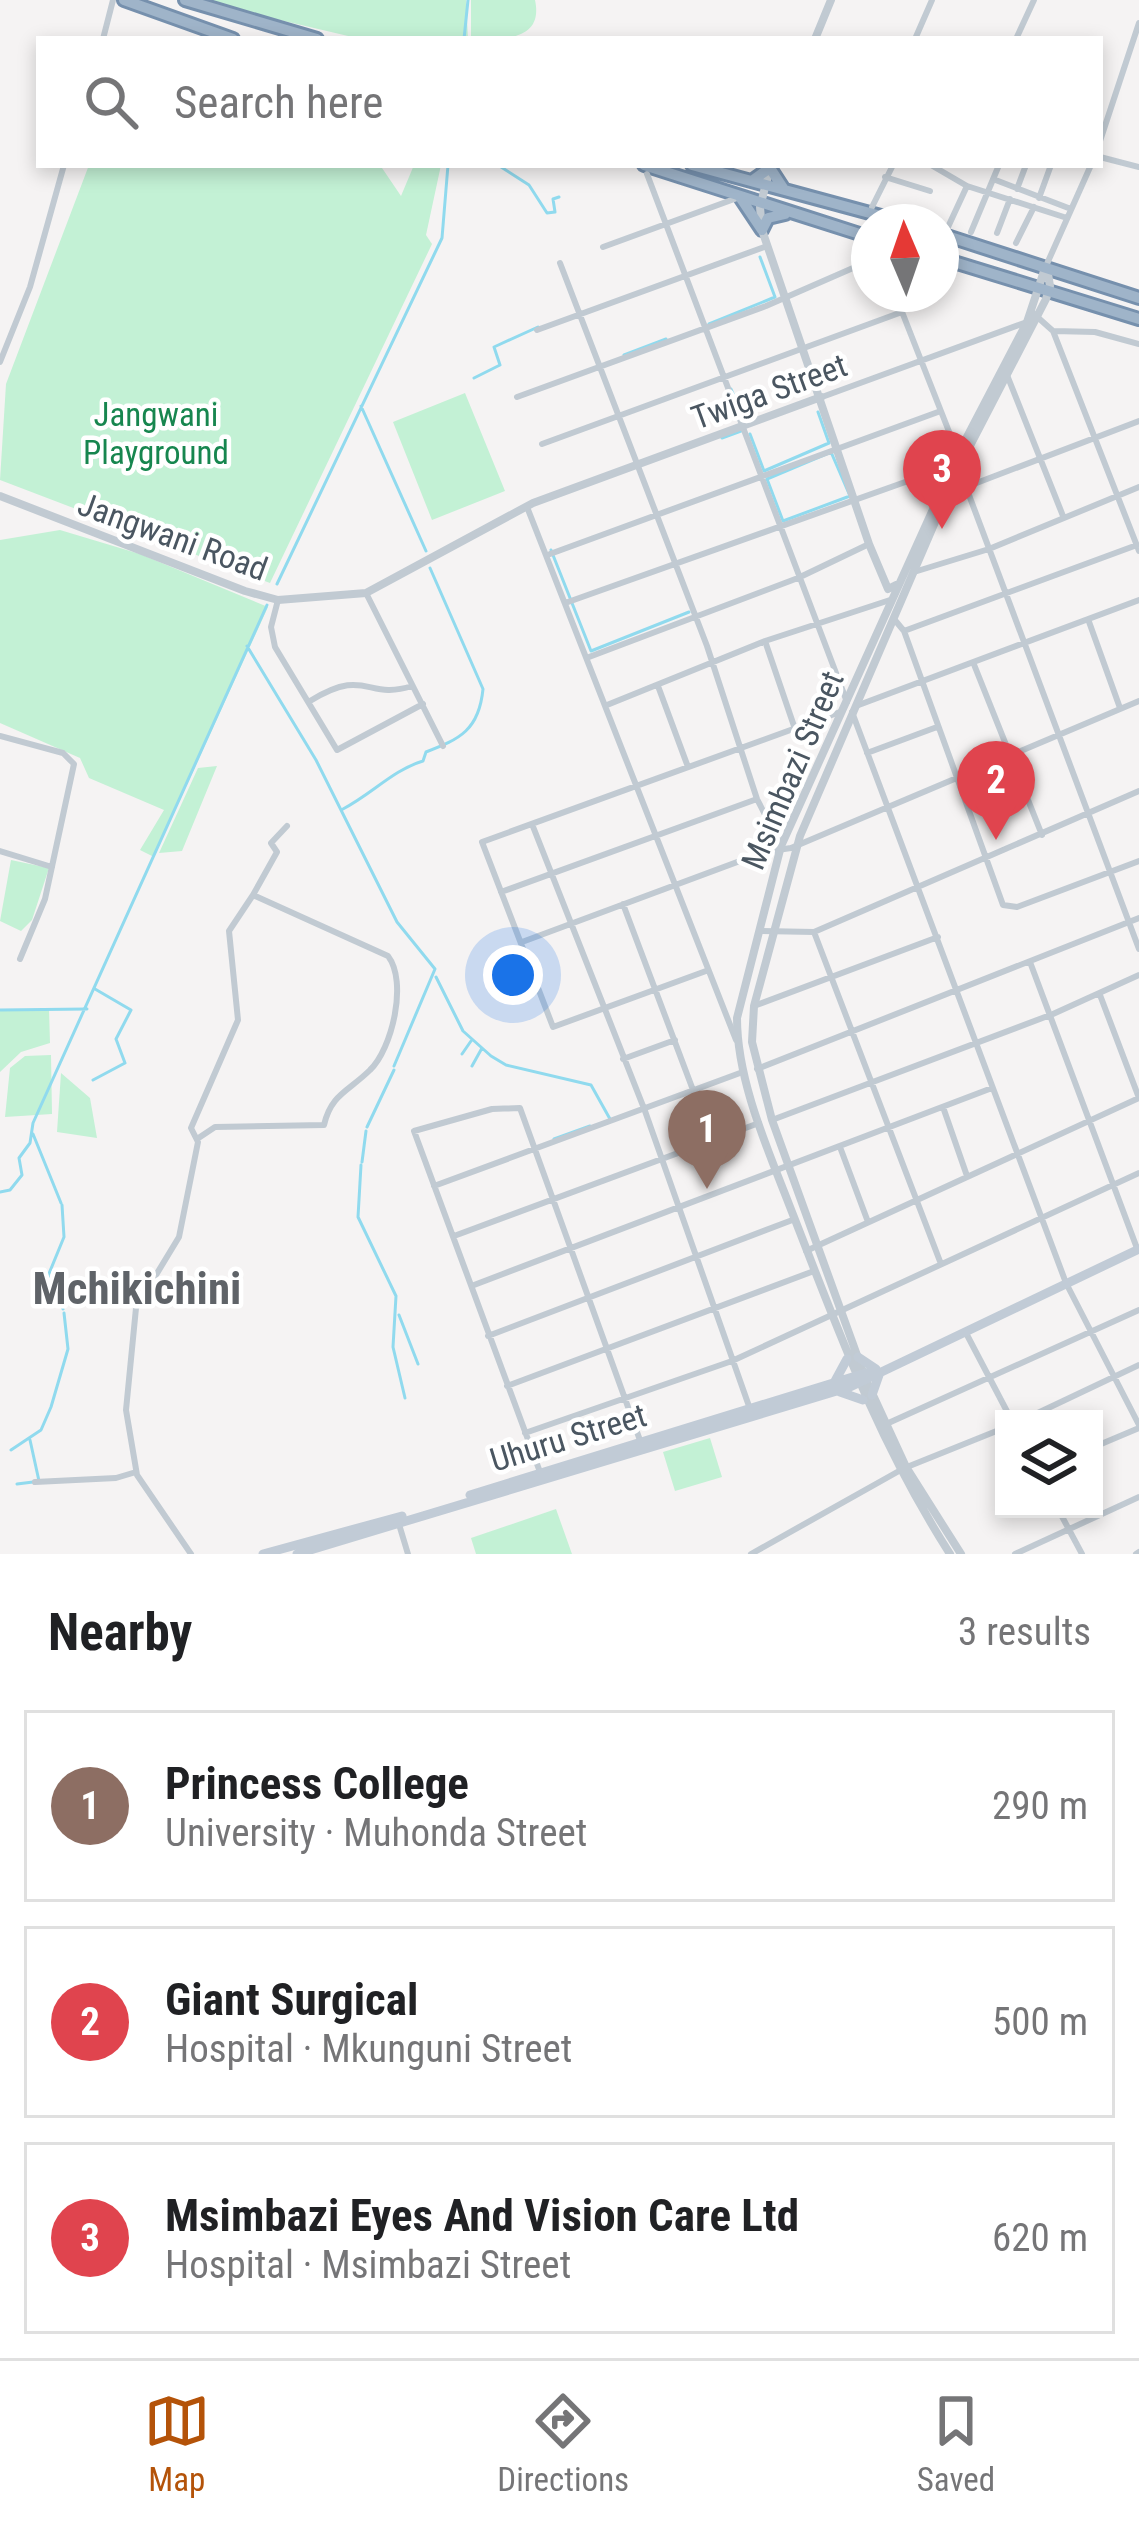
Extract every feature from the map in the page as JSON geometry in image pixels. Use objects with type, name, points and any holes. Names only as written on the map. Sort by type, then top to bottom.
[{"type":"highway","points":[[124,0],[225,36]]},
{"type":"highway","points":[[185,0],[307,36]]},
{"type":"highway","points":[[703,168],[851,207]]},
{"type":"highway","points":[[749,181],[767,168]]},
{"type":"highway","points":[[771,168],[783,188]]},
{"type":"highway","points":[[646,169],[851,231]]},
{"type":"highway","points":[[740,197],[762,230],[769,218],[794,214]]},
{"type":"highway","points":[[959,236],[1139,298]]},
{"type":"highway","points":[[959,264],[1139,320]]},
{"type":"main road","name":"Uhuru Street","points":[[262,1554],[398,1521],[836,1387],[1138,1251]]},
{"type":"main road","points":[[852,1358],[878,1372],[867,1397],[836,1387],[852,1358]]},
{"type":"main road","name":"Uhuru Street","points":[[297,1554],[540,1474],[836,1387]]},
{"type":"street","points":[[104,36],[113,0]]},
{"type":"street","points":[[816,36],[831,0]]},
{"type":"street","points":[[916,36],[932,0]]},
{"type":"street","points":[[1017,36],[1034,0]]},
{"type":"street","points":[[1103,132],[1139,23]]},
{"type":"street","points":[[1103,158],[1139,167]]},
{"type":"street","points":[[0,362],[30,287],[63,168]]},
{"type":"street","points":[[769,168],[760,203],[762,230],[869,544],[888,589],[897,584]]},
{"type":"street","points":[[873,204],[891,168]]},
{"type":"street","points":[[971,232],[998,168]]},
{"type":"street","points":[[1017,189],[1025,168]]},
{"type":"street","points":[[1039,198],[1050,168]]},
{"type":"street","points":[[1044,291],[1046,267],[1090,168]]},
{"type":"street","points":[[646,169],[1066,1283],[1139,1426],[1103,1443]]},
{"type":"street","points":[[948,169],[967,186],[1067,218]]},
{"type":"street","points":[[885,177],[930,191]]},
{"type":"street","points":[[993,179],[1071,209]]},
{"type":"street","points":[[958,204],[967,186]]},
{"type":"street","points":[[603,248],[740,197]]},
{"type":"street","points":[[997,233],[1010,199]]},
{"type":"street","points":[[1016,243],[1034,207]]},
{"type":"street","points":[[537,330],[767,246]]},
{"type":"street","points":[[560,263],[696,615],[757,799],[781,848]]},
{"type":"street","points":[[517,397],[705,329],[851,269]]},
{"type":"street","name":"Msimbazi Street","points":[[895,601],[897,584],[1044,291]]},
{"type":"street","points":[[542,444],[902,312],[938,412],[962,456]]},
{"type":"street","points":[[1032,317],[1054,331],[1095,332],[1139,344]]},
{"type":"street","name":"Twiga Street","points":[[527,507],[1032,317]]},
{"type":"street","points":[[904,631],[1138,547],[1054,331]]},
{"type":"street","points":[[1005,372],[1064,516]]},
{"type":"street","points":[[550,554],[938,412]]},
{"type":"street","points":[[966,487],[1139,421]]},
{"type":"street","points":[[568,602],[678,568],[955,468],[1139,950]]},
{"type":"street","name":"Msimbazi Street","points":[[837,1315],[795,1219],[757,1069],[754,1006],[798,844],[888,616],[914,572],[955,468]]},
{"type":"street","points":[[914,572],[988,549],[1139,487]]},
{"type":"street","name":"Jangwani Road","points":[[0,496],[278,600],[366,592],[527,507]]},
{"type":"street","points":[[527,507],[550,554],[635,787],[737,1043]]},
{"type":"street","points":[[589,657],[798,578],[869,544]]},
{"type":"street","points":[[366,592],[443,746]]},
{"type":"street","points":[[278,600],[273,643],[337,750],[423,704]]},
{"type":"street","points":[[706,971],[553,1027],[482,842],[1139,600]]},
{"type":"street","points":[[607,705],[765,641],[895,601]]},
{"type":"street","points":[[888,616],[904,631],[1009,909],[1139,861]]},
{"type":"street","points":[[1088,619],[1120,708]]},
{"type":"street","points":[[765,641],[795,729]]},
{"type":"street","points":[[973,662],[1042,835]]},
{"type":"street","points":[[310,701],[353,682],[392,692],[412,686]]},
{"type":"street","points":[[658,685],[688,767]]},
{"type":"street","points":[[522,942],[798,844],[1139,701]]},
{"type":"street","name":"Msimbazi Street","points":[[850,708],[781,848],[740,994],[737,1043],[867,1397]]},
{"type":"street","points":[[868,753],[938,727]]},
{"type":"street","points":[[0,736],[72,759],[72,787],[45,899],[20,959]]},
{"type":"street","points":[[757,931],[814,932],[1139,791]]},
{"type":"street","points":[[501,892],[757,799]]},
{"type":"street","points":[[532,824],[645,1111],[750,1409]]},
{"type":"street","points":[[197,1139],[191,1132],[193,1120],[238,1020],[229,931],[278,852],[271,843],[287,826]]},
{"type":"street","points":[[0,851],[52,867]]},
{"type":"street","points":[[197,1139],[223,1126],[321,1128],[336,1095],[374,1068],[400,995],[398,973],[384,953],[253,895]]},
{"type":"street","points":[[623,904],[693,1090]]},
{"type":"street","points":[[757,1069],[1139,918]]},
{"type":"street","points":[[814,932],[942,1266]]},
{"type":"street","points":[[754,1006],[938,937]]},
{"type":"street","points":[[1030,962],[1138,1251]]},
{"type":"street","points":[[772,1120],[1053,1014],[1139,975]]},
{"type":"street","points":[[811,1249],[1139,1098],[1100,994]]},
{"type":"street","points":[[622,1059],[674,1040]]},
{"type":"street","points":[[434,1186],[740,1073]]},
{"type":"street","points":[[473,1285],[992,1088]]},
{"type":"street","points":[[943,1107],[967,1176]]},
{"type":"street","points":[[540,1474],[415,1131],[492,1109],[520,1108],[641,1443]]},
{"type":"street","points":[[454,1236],[759,1123]]},
{"type":"street","points":[[191,1554],[136,1472],[126,1410],[136,1308],[179,1237],[197,1139]]},
{"type":"street","points":[[840,1147],[868,1222]]},
{"type":"street","points":[[526,1433],[732,1361],[1139,1173]]},
{"type":"street","points":[[488,1336],[795,1219]]},
{"type":"street","points":[[507,1386],[814,1271]]},
{"type":"street","points":[[884,1425],[1139,1310]]},
{"type":"street","points":[[965,1330],[1006,1410]]},
{"type":"street","points":[[1043,1410],[1139,1364]]},
{"type":"street","points":[[867,1397],[902,1469],[961,1554]]},
{"type":"street","points":[[867,1397],[950,1554]]},
{"type":"street","points":[[751,1554],[902,1469],[995,1432]]},
{"type":"street","points":[[35,1482],[116,1478],[136,1472]]},
{"type":"street","points":[[1015,1554],[1139,1497]]},
{"type":"street","points":[[1063,1518],[1082,1554]]},
{"type":"street","points":[[398,1521],[408,1554]]},
{"type":"green space","points":[[194,0],[466,0],[468,36],[348,36]]},
{"type":"green space","points":[[471,0],[535,0],[536,14],[527,31],[512,36],[471,36]]},
{"type":"green space","name":"Jangwani Playground","points":[[88,168],[382,168],[401,196],[413,168],[440,168],[426,235],[432,244],[270,583],[0,480],[6,384]]},
{"type":"green space","points":[[465,393],[505,491],[432,520],[393,422]]},
{"type":"green space","points":[[60,530],[140,554],[268,607],[154,857],[140,850],[164,810],[89,778],[80,758],[0,723],[0,540]]},
{"type":"green space","points":[[217,766],[182,851],[159,853],[198,768]]},
{"type":"green space","points":[[11,860],[49,868],[32,920],[21,931],[0,921]]},
{"type":"green space","points":[[49,1009],[50,1043],[21,1052],[0,1072],[0,1011]]},
{"type":"green space","points":[[51,1055],[52,1114],[5,1117],[10,1068],[25,1056]]},
{"type":"green space","points":[[61,1073],[90,1098],[97,1138],[57,1132]]},
{"type":"green space","points":[[710,1438],[722,1477],[675,1491],[663,1452]]},
{"type":"green space","points":[[556,1509],[572,1554],[476,1554],[471,1538]]},
{"type":"waterway","points":[[464,36],[468,0]]},
{"type":"waterway","points":[[277,584],[442,238],[448,168]]},
{"type":"waterway","points":[[503,168],[529,185],[547,213],[555,212],[553,199],[559,197]]},
{"type":"waterway","points":[[709,324],[775,297],[760,257]]},
{"type":"waterway","points":[[474,378],[500,365],[494,347],[538,327]]},
{"type":"waterway","points":[[624,355],[666,339]]},
{"type":"waterway","points":[[731,389],[744,419]]},
{"type":"waterway","points":[[361,406],[426,551]]},
{"type":"waterway","points":[[750,434],[764,471],[829,443],[818,412]]},
{"type":"waterway","points":[[722,438],[741,431]]},
{"type":"waterway","points":[[831,452],[850,496],[783,521],[767,479],[831,452]]},
{"type":"waterway","points":[[551,550],[591,651],[689,612]]},
{"type":"waterway","points":[[343,809],[423,761],[426,752],[466,731],[481,703],[483,689],[430,568]]},
{"type":"waterway","points":[[0,1192],[10,1190],[22,1175],[19,1158],[30,1143],[33,1123],[267,605]]},
{"type":"waterway","points":[[247,646],[316,760],[397,922],[435,969],[394,1066]]},
{"type":"waterway","points":[[436,977],[463,1031],[491,1056],[506,1065],[591,1085],[610,1119]]},
{"type":"waterway","points":[[93,1080],[125,1063],[116,1039],[131,1010],[95,989]]},
{"type":"waterway","points":[[0,1010],[87,1009]]},
{"type":"waterway","points":[[462,1054],[471,1041]]},
{"type":"waterway","points":[[472,1066],[482,1048]]},
{"type":"waterway","points":[[367,1127],[394,1070]]},
{"type":"waterway","points":[[554,1139],[590,1126]]},
{"type":"waterway","points":[[362,1162],[366,1131]]},
{"type":"waterway","points":[[33,1134],[61,1203]]},
{"type":"waterway","points":[[361,1165],[358,1217],[396,1296],[393,1347],[405,1398]]},
{"type":"waterway","points":[[62,1205],[64,1237],[48,1276],[63,1309]]},
{"type":"waterway","points":[[62,1297],[83,1292]]},
{"type":"waterway","points":[[11,1450],[41,1430],[51,1407],[68,1349],[64,1313]]},
{"type":"waterway","points":[[399,1315],[418,1364]]},
{"type":"waterway","points":[[30,1440],[39,1481]]},
{"type":"waterway","points":[[17,1484],[33,1482]]},
{"type":"place","name":"Msimbazi Eyes And Vision Care Ltd","points":[[942,529]]},
{"type":"place","name":"Giant Surgical","points":[[996,840]]},
{"type":"place","name":"Princess College","points":[[707,1189]]},
{"type":"district","name":"Mchikichini","points":[[137,1288]]}]
